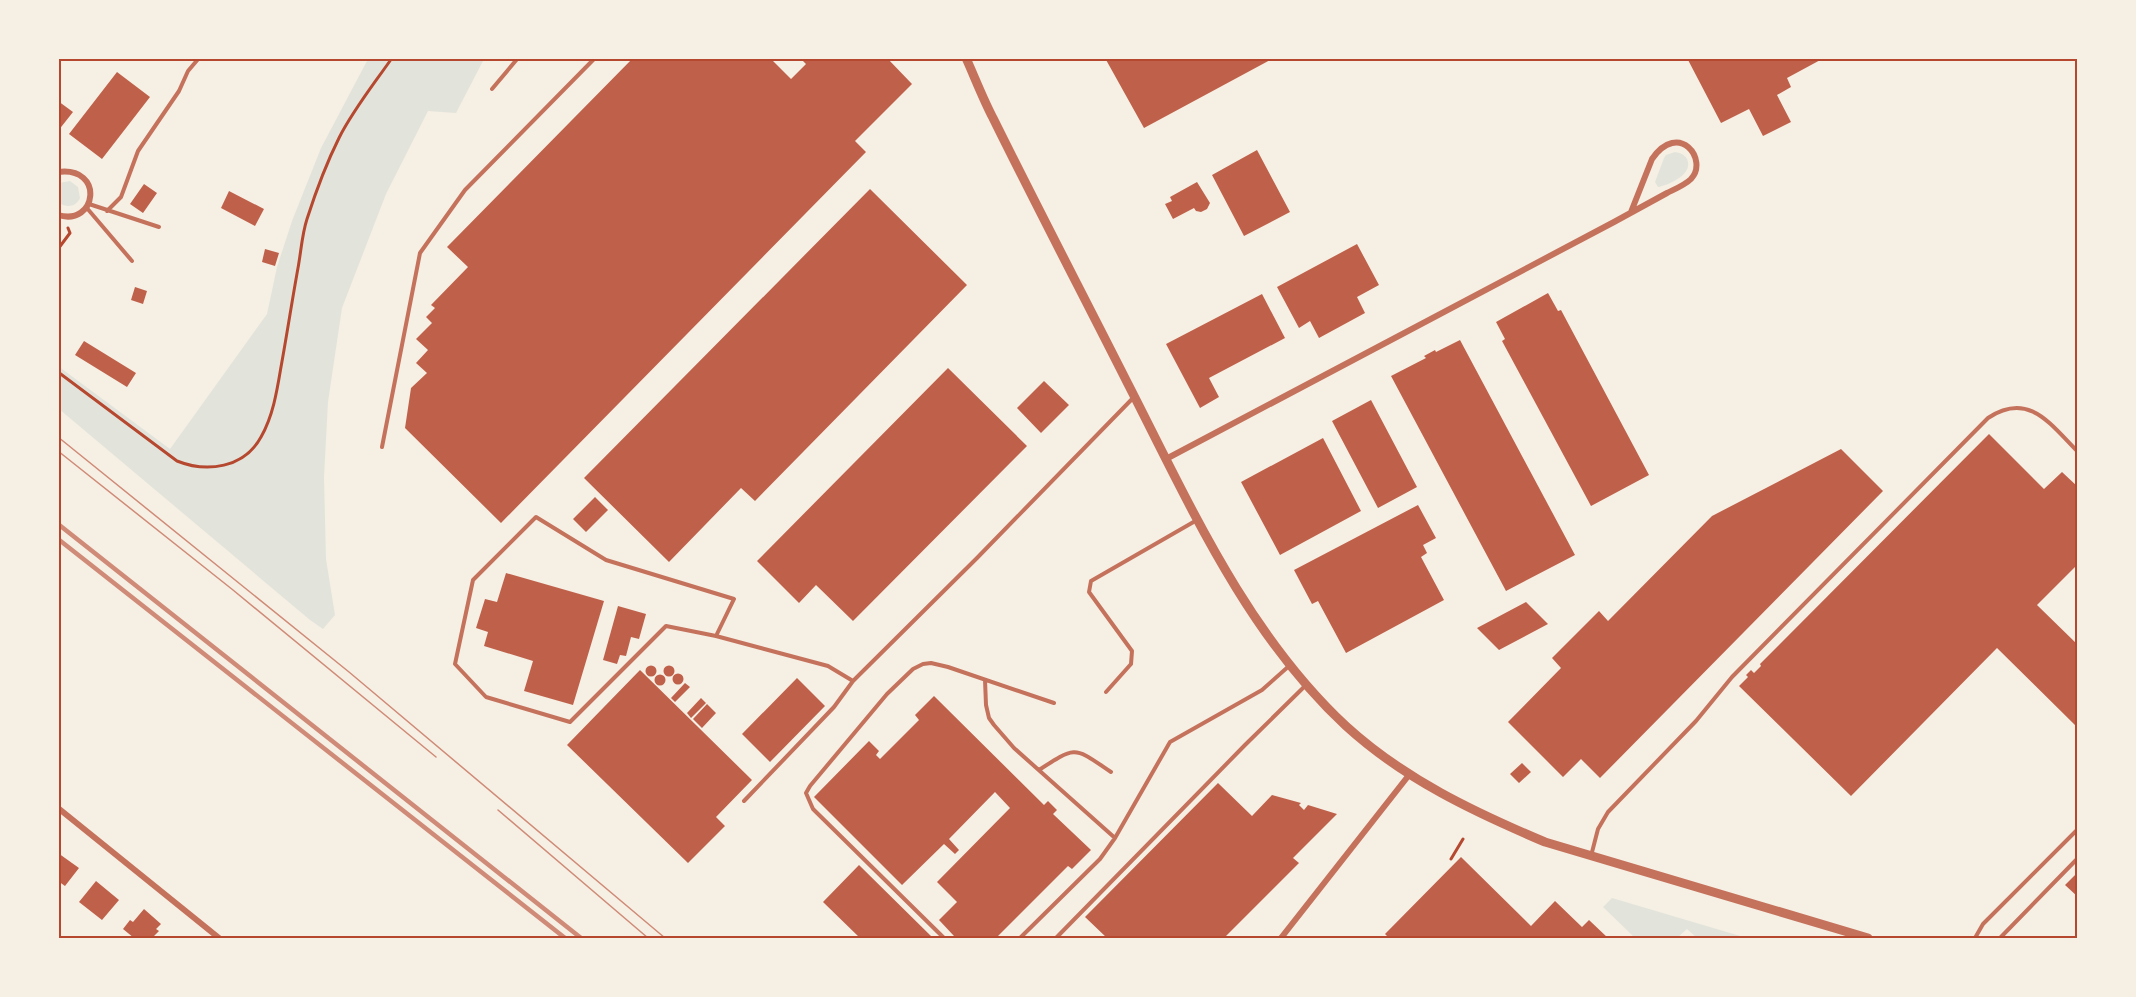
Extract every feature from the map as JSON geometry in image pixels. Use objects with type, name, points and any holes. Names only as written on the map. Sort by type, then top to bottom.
[{"type":"street","points":[[966,58],[1012,156],[1198,520],[1246,603],[1289,665],[1352,731],[1409,775],[1497,822],[1545,842],[1868,939]]},
{"type":"street","points":[[1166,459],[1631,213],[1692,178],[1696,164],[1695,156],[1690,148],[1679,142],[1673,142],[1657,153],[1652,159],[1631,213]]},
{"type":"street","points":[[58,172],[72,171],[85,178],[91,193],[87,206],[74,216],[58,215]]},
{"type":"street","points":[[1281,939],[1409,775]]},
{"type":"street","points":[[58,808],[219,939]]},
{"type":"lane","points":[[107,210],[121,197],[138,151],[179,91],[188,71],[199,58]]},
{"type":"lane","points":[[492,89],[518,58]]},
{"type":"lane","points":[[382,447],[420,253],[465,190],[595,58]]},
{"type":"lane","points":[[87,206],[159,227]]},
{"type":"lane","points":[[87,206],[132,261]]},
{"type":"lane","points":[[744,801],[834,706],[853,681],[977,558],[1134,396]]},
{"type":"lane","points":[[1591,856],[1598,829],[1608,812],[1696,721],[1732,677],[1996,412],[2021,407],[2036,413],[2078,452]]},
{"type":"lane","points":[[716,636],[734,599],[606,560],[536,517],[473,580],[455,664],[486,697],[570,722],[666,626],[716,636],[828,666],[853,681]]},
{"type":"lane","points":[[1106,692],[1131,664],[1132,651],[1089,592],[1091,581],[1198,520]]},
{"type":"lane","points":[[944,939],[813,809],[806,793],[887,694],[913,669],[923,664],[931,663],[948,667],[1054,703]]},
{"type":"lane","points":[[1020,939],[1100,860],[1170,742],[1262,690],[1289,665]]},
{"type":"lane","points":[[985,680],[989,718],[1014,748],[1115,838]]},
{"type":"lane","points":[[1056,939],[1306,685]]},
{"type":"lane","points":[[1039,770],[1064,753],[1080,752],[1111,772]]},
{"type":"lane","points":[[1975,939],[1983,924],[2078,829]]},
{"type":"lane","points":[[2000,939],[2078,858]]},
{"type":"path","points":[[58,372],[177,461],[190,466],[209,468],[228,465],[241,459],[253,448],[261,437],[277,392],[306,221],[339,137],[392,58]]},
{"type":"path","points":[[58,249],[70,233]]},
{"type":"path","points":[[1450,859],[1463,839]]},
{"type":"shaded area","points":[[368,59],[484,59],[456,113],[428,111],[386,194],[342,308],[328,402],[324,477],[326,559],[335,615],[323,629],[59,409],[58,366],[170,449],[267,314],[277,267],[292,221],[321,148]]},
{"type":"shaded area","points":[[1675,152],[1685,156],[1687,169],[1679,178],[1658,187],[1655,182],[1664,158]]},
{"type":"shaded area","points":[[70,181],[78,187],[80,198],[74,205],[65,206],[59,203],[59,183]]},
{"type":"shaded area","points":[[1612,898],[1747,938],[1697,938],[1687,929],[1677,938],[1635,938],[1603,907]]},
{"type":"building","points":[[633,58],[770,58],[791,79],[806,64],[800,58],[887,58],[912,84],[855,141],[866,152],[501,523],[405,428],[411,388],[427,373],[416,363],[428,350],[416,339],[432,323],[426,317],[435,308],[431,305],[468,267],[447,247]]},
{"type":"building","points":[[1105,58],[1274,58],[1144,128]]},
{"type":"building","points":[[1687,58],[1824,58],[1787,78],[1791,87],[1777,95],[1791,122],[1763,136],[1749,109],[1721,123]]},
{"type":"building","points":[[117,72],[150,97],[102,159],[69,134]]},
{"type":"building","points":[[58,101],[73,112],[58,131]]},
{"type":"building","points":[[1257,150],[1290,212],[1244,236],[1212,175]]},
{"type":"building","points":[[1197,182],[1210,203],[1207,209],[1201,212],[1194,208],[1173,219],[1165,204],[1172,201],[1170,197]]},
{"type":"building","points":[[144,184],[157,193],[143,213],[130,204]]},
{"type":"building","points":[[870,189],[967,285],[755,501],[741,488],[669,562],[584,478]]},
{"type":"building","points":[[229,191],[264,209],[255,226],[221,208]]},
{"type":"building","points":[[1357,244],[1379,285],[1357,297],[1365,313],[1319,338],[1310,321],[1299,328],[1277,287]]},
{"type":"building","points":[[265,249],[279,253],[275,266],[262,262]]},
{"type":"building","points":[[135,287],[147,291],[143,304],[131,300]]},
{"type":"building","points":[[1548,293],[1558,311],[1561,310],[1649,475],[1591,506],[1502,341],[1505,339],[1496,322]]},
{"type":"building","points":[[1262,294],[1285,338],[1209,378],[1219,397],[1200,408],[1166,344]]},
{"type":"building","points":[[1460,340],[1575,555],[1506,591],[1391,376],[1426,358],[1424,356],[1435,350],[1436,352]]},
{"type":"building","points":[[84,341],[136,373],[127,387],[75,355]]},
{"type":"building","points":[[948,368],[1027,446],[853,621],[816,585],[799,603],[757,561]]},
{"type":"building","points":[[1044,381],[1069,405],[1041,433],[1017,408]]},
{"type":"building","points":[[1371,400],[1417,487],[1378,508],[1332,421]]},
{"type":"building","points":[[1989,434],[2044,489],[2062,472],[2078,487],[2078,564],[2037,605],[2078,645],[2078,728],[1997,648],[1851,796],[1739,686],[1748,677],[1746,675],[1751,670],[1754,673],[1761,666],[1760,664]]},
{"type":"building","points":[[1323,438],[1361,511],[1280,555],[1241,482]]},
{"type":"building","points":[[1841,449],[1883,491],[1600,778],[1581,759],[1563,777],[1508,722],[1561,668],[1552,658],[1599,611],[1608,621],[1712,516]]},
{"type":"building","points":[[595,497],[608,510],[586,532],[573,519]]},
{"type":"building","points":[[1418,505],[1436,538],[1423,545],[1427,553],[1421,557],[1444,600],[1346,653],[1318,601],[1312,604],[1294,570]]},
{"type":"building","points":[[506,573],[604,601],[573,705],[524,691],[533,661],[484,646],[488,632],[476,628],[485,599],[497,602]]},
{"type":"building","points":[[1526,602],[1548,624],[1499,650],[1477,628]]},
{"type":"building","points":[[618,606],[646,614],[639,639],[631,637],[626,656],[620,655],[617,664],[603,660]]},
{"type":"building","points":[[651,666],[655,667],[655,675],[651,676],[647,675],[646,671],[647,667]]},
{"type":"building","points":[[669,666],[673,667],[673,675],[669,676],[665,675],[664,671],[665,667]]},
{"type":"building","points":[[640,670],[752,780],[716,817],[725,826],[688,863],[567,745]]},
{"type":"building","points":[[678,674],[682,675],[682,683],[678,684],[674,683],[673,679],[674,675]]},
{"type":"building","points":[[660,675],[664,676],[664,684],[660,685],[656,684],[655,680],[656,676]]},
{"type":"building","points":[[797,678],[825,706],[770,762],[742,734]]},
{"type":"building","points":[[685,683],[690,687],[675,702],[671,698]]},
{"type":"building","points":[[934,696],[1044,805],[1048,801],[1057,810],[1053,814],[1091,850],[1072,869],[1068,866],[996,938],[951,938],[954,936],[939,920],[957,902],[937,882],[1010,808],[995,792],[949,839],[959,850],[955,854],[944,844],[902,885],[814,797],[869,741],[879,751],[876,755],[880,759],[919,720],[915,715]]},
{"type":"building","points":[[701,698],[706,703],[691,718],[687,713]]},
{"type":"building","points":[[707,704],[716,713],[702,728],[693,719]]},
{"type":"building","points":[[1522,763],[1531,772],[1519,783],[1510,774]]},
{"type":"building","points":[[1218,783],[1252,816],[1272,795],[1301,803],[1299,805],[1304,810],[1308,805],[1337,814],[1293,858],[1299,863],[1224,938],[1107,938],[1085,917]]},
{"type":"building","points":[[58,853],[79,868],[65,886],[58,881]]},
{"type":"building","points":[[1461,857],[1531,926],[1555,901],[1582,927],[1589,920],[1608,938],[1389,938],[1385,934]]},
{"type":"building","points":[[859,865],[933,938],[860,938],[823,902]]},
{"type":"building","points":[[2078,872],[2078,897],[2065,885]]},
{"type":"building","points":[[96,881],[119,900],[102,920],[79,902]]},
{"type":"building","points":[[144,909],[161,924],[156,929],[159,931],[152,938],[134,938],[123,929],[130,920],[133,922]]},
{"type":"tram line","points":[[58,437],[349,672],[665,938]]},
{"type":"tram line","points":[[58,451],[233,590],[436,757]]},
{"type":"tram line","points":[[498,810],[648,938]]},
{"type":"railway","points":[[58,524],[581,938]]},
{"type":"railway","points":[[58,539],[565,938]]}]
